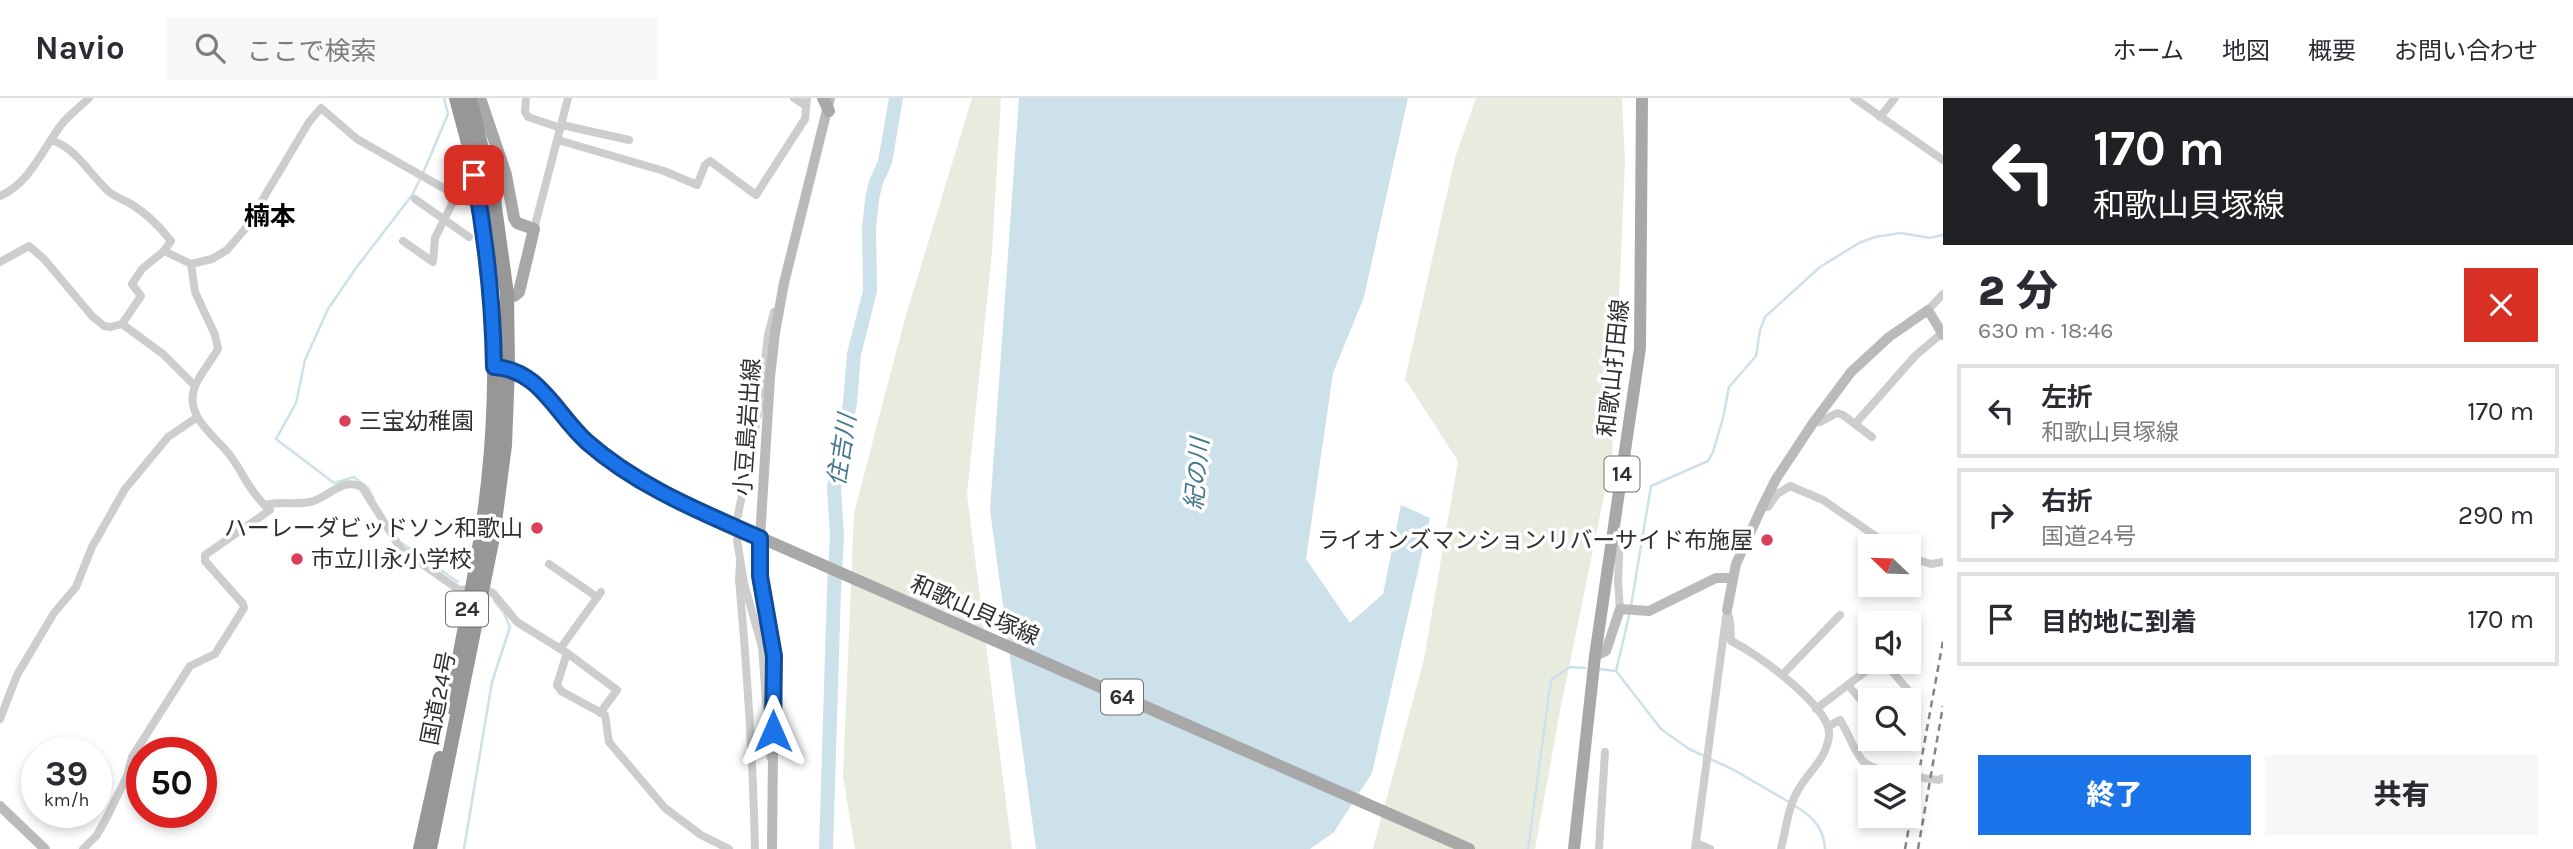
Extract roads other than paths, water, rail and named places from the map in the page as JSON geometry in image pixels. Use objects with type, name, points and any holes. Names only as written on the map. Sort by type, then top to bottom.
[{"type":"highway","name":"国道24号","points":[[420,849],[477,589],[493,537],[505,444],[501,368],[484,231],[456,98]]},
{"type":"highway","name":"国道24号","points":[[470,98],[494,200],[507,296],[501,368]]},
{"type":"highway","name":"国道24号","points":[[430,849],[477,589]]},
{"type":"main road","points":[[480,98],[506,175],[512,212],[517,223],[534,229],[519,292],[514,296],[507,296]]},
{"type":"main road","points":[[823,98],[830,104]]},
{"type":"main road","name":"和歌山打田線","points":[[1574,849],[1595,656],[1640,348],[1642,98]]},
{"type":"main road","name":"小豆島岩出線","points":[[772,849],[774,656],[760,576],[770,377],[784,283],[830,104]]},
{"type":"main road","points":[[1727,610],[1732,578],[1776,479],[1813,423],[1851,373],[1889,338],[1928,310],[1943,334]]},
{"type":"main road","name":"和歌山貝塚線","points":[[501,368],[530,378],[584,440],[613,463],[666,496],[735,520],[775,545],[1469,849]]},
{"type":"main road","points":[[1595,656],[1606,651],[1623,609],[1649,611],[1716,578],[1732,578]]},
{"type":"main road","points":[[0,806],[39,847]]},
{"type":"street","points":[[0,196],[12,191],[63,123],[89,98]]},
{"type":"street","points":[[526,98],[525,112],[528,117],[629,140]]},
{"type":"street","points":[[534,229],[568,98]]},
{"type":"street","points":[[558,140],[664,171],[696,185],[705,165],[710,162],[756,195],[805,120],[806,102],[794,98]]},
{"type":"street","points":[[1854,98],[1943,160]]},
{"type":"street","points":[[1880,117],[1895,98]]},
{"type":"street","points":[[163,251],[191,264],[212,259],[227,250],[245,229],[309,122],[321,108],[357,139],[468,202],[510,198]]},
{"type":"street","points":[[1,257],[29,246],[44,259],[92,316],[104,326],[111,327],[122,324],[141,296],[132,284],[142,269],[172,241],[144,214],[108,191],[82,162],[59,142],[51,140]]},
{"type":"street","points":[[403,241],[433,262],[435,237],[456,196]]},
{"type":"street","points":[[415,199],[469,237]]},
{"type":"street","points":[[83,849],[97,835],[127,775],[132,757],[191,666],[215,654],[244,608],[205,561],[205,555],[270,510],[252,494],[231,457],[197,418],[194,410],[195,386],[218,349],[215,335],[195,292],[191,264]]},
{"type":"street","points":[[735,520],[760,404],[768,335],[784,283]]},
{"type":"street","points":[[1928,310],[1943,294]]},
{"type":"street","points":[[122,324],[163,354],[195,386]]},
{"type":"street","points":[[1855,424],[1915,356],[1943,334]]},
{"type":"street","points":[[1813,423],[1836,413],[1872,438]]},
{"type":"street","points":[[0,719],[17,675],[54,613],[76,587],[93,547],[125,489],[168,437],[197,418]]},
{"type":"street","points":[[265,505],[312,502],[338,486],[355,484],[362,487],[401,550],[459,590],[477,589],[493,593],[517,622],[564,651],[617,690],[600,713]]},
{"type":"street","points":[[1762,506],[1768,507],[1777,494],[1790,486],[1823,500],[1873,534]]},
{"type":"street","points":[[1615,522],[1620,537],[1618,581],[1623,609]]},
{"type":"street","points":[[737,540],[740,563],[762,647],[767,745],[773,777]]},
{"type":"street","points":[[1922,561],[1931,564],[1943,562]]},
{"type":"street","points":[[740,563],[739,579],[749,682],[748,719],[755,849]]},
{"type":"street","points":[[549,564],[599,595],[564,651],[557,685],[561,691],[604,715],[609,741],[665,808],[701,835],[729,849]]},
{"type":"street","points":[[1727,610],[1731,641],[1783,674],[1829,726],[1830,735],[1820,762],[1794,799],[1781,849]]},
{"type":"street","points":[[1710,849],[1695,846],[1727,610]]},
{"type":"street","points":[[1783,674],[1840,615]]},
{"type":"street","points":[[1816,709],[1862,674]]},
{"type":"street","points":[[1894,674],[1906,688]]},
{"type":"street","points":[[1848,685],[1858,697]]},
{"type":"street","points":[[1829,726],[1840,720],[1860,758],[1867,764],[1918,778],[1943,778]]},
{"type":"street","points":[[1599,849],[1605,752]]},
{"type":"water","name":"紀の川","points":[[1019,98],[1408,98],[1364,297],[1333,373],[1306,559],[1350,623],[1383,594],[1401,505],[1430,518],[1372,773],[1334,832],[1310,849],[1036,849],[990,510]]},
{"type":"waterway","points":[[423,173],[448,114],[444,98]]},
{"type":"waterway","name":"住吉川","points":[[826,849],[837,536],[834,488],[850,403],[854,354],[870,291],[869,229],[872,199],[885,162],[896,98]]},
{"type":"waterway","points":[[374,499],[368,488],[354,477],[334,483],[276,439],[296,403],[305,360],[328,309],[413,194],[420,179]]},
{"type":"waterway","points":[[1631,606],[1651,486],[1708,461],[1723,418],[1729,387],[1756,356],[1765,317],[1820,267],[1859,243],[1875,237],[1901,233],[1930,238],[1943,235]]},
{"type":"waterway","points":[[402,543],[458,582]]},
{"type":"waterway","points":[[464,849],[492,682],[510,627],[504,613],[494,601]]},
{"type":"waterway","points":[[1616,671],[1630,612]]},
{"type":"waterway","points":[[1528,849],[1551,680],[1570,667],[1585,668]]},
{"type":"waterway","points":[[1599,669],[1616,671],[1661,729],[1689,749],[1732,769],[1789,802]]},
{"type":"waterway","points":[[1795,806],[1816,823],[1825,849]]},
{"type":"railway","points":[[1905,849],[1943,641]]},
{"type":"railway","points":[[1918,849],[1943,706]]},
{"type":"place","name":"三宝幼稚園","points":[[345,421]]},
{"type":"place","name":"ハーレーダビッドソン和歌山","points":[[537,528]]},
{"type":"place","name":"ライオンズマンションリバーサイド布施屋","points":[[1767,540]]},
{"type":"place","name":"市立川永小学校","points":[[297,559]]},
{"type":"district","name":"楠本","points":[[270,216]]}]
